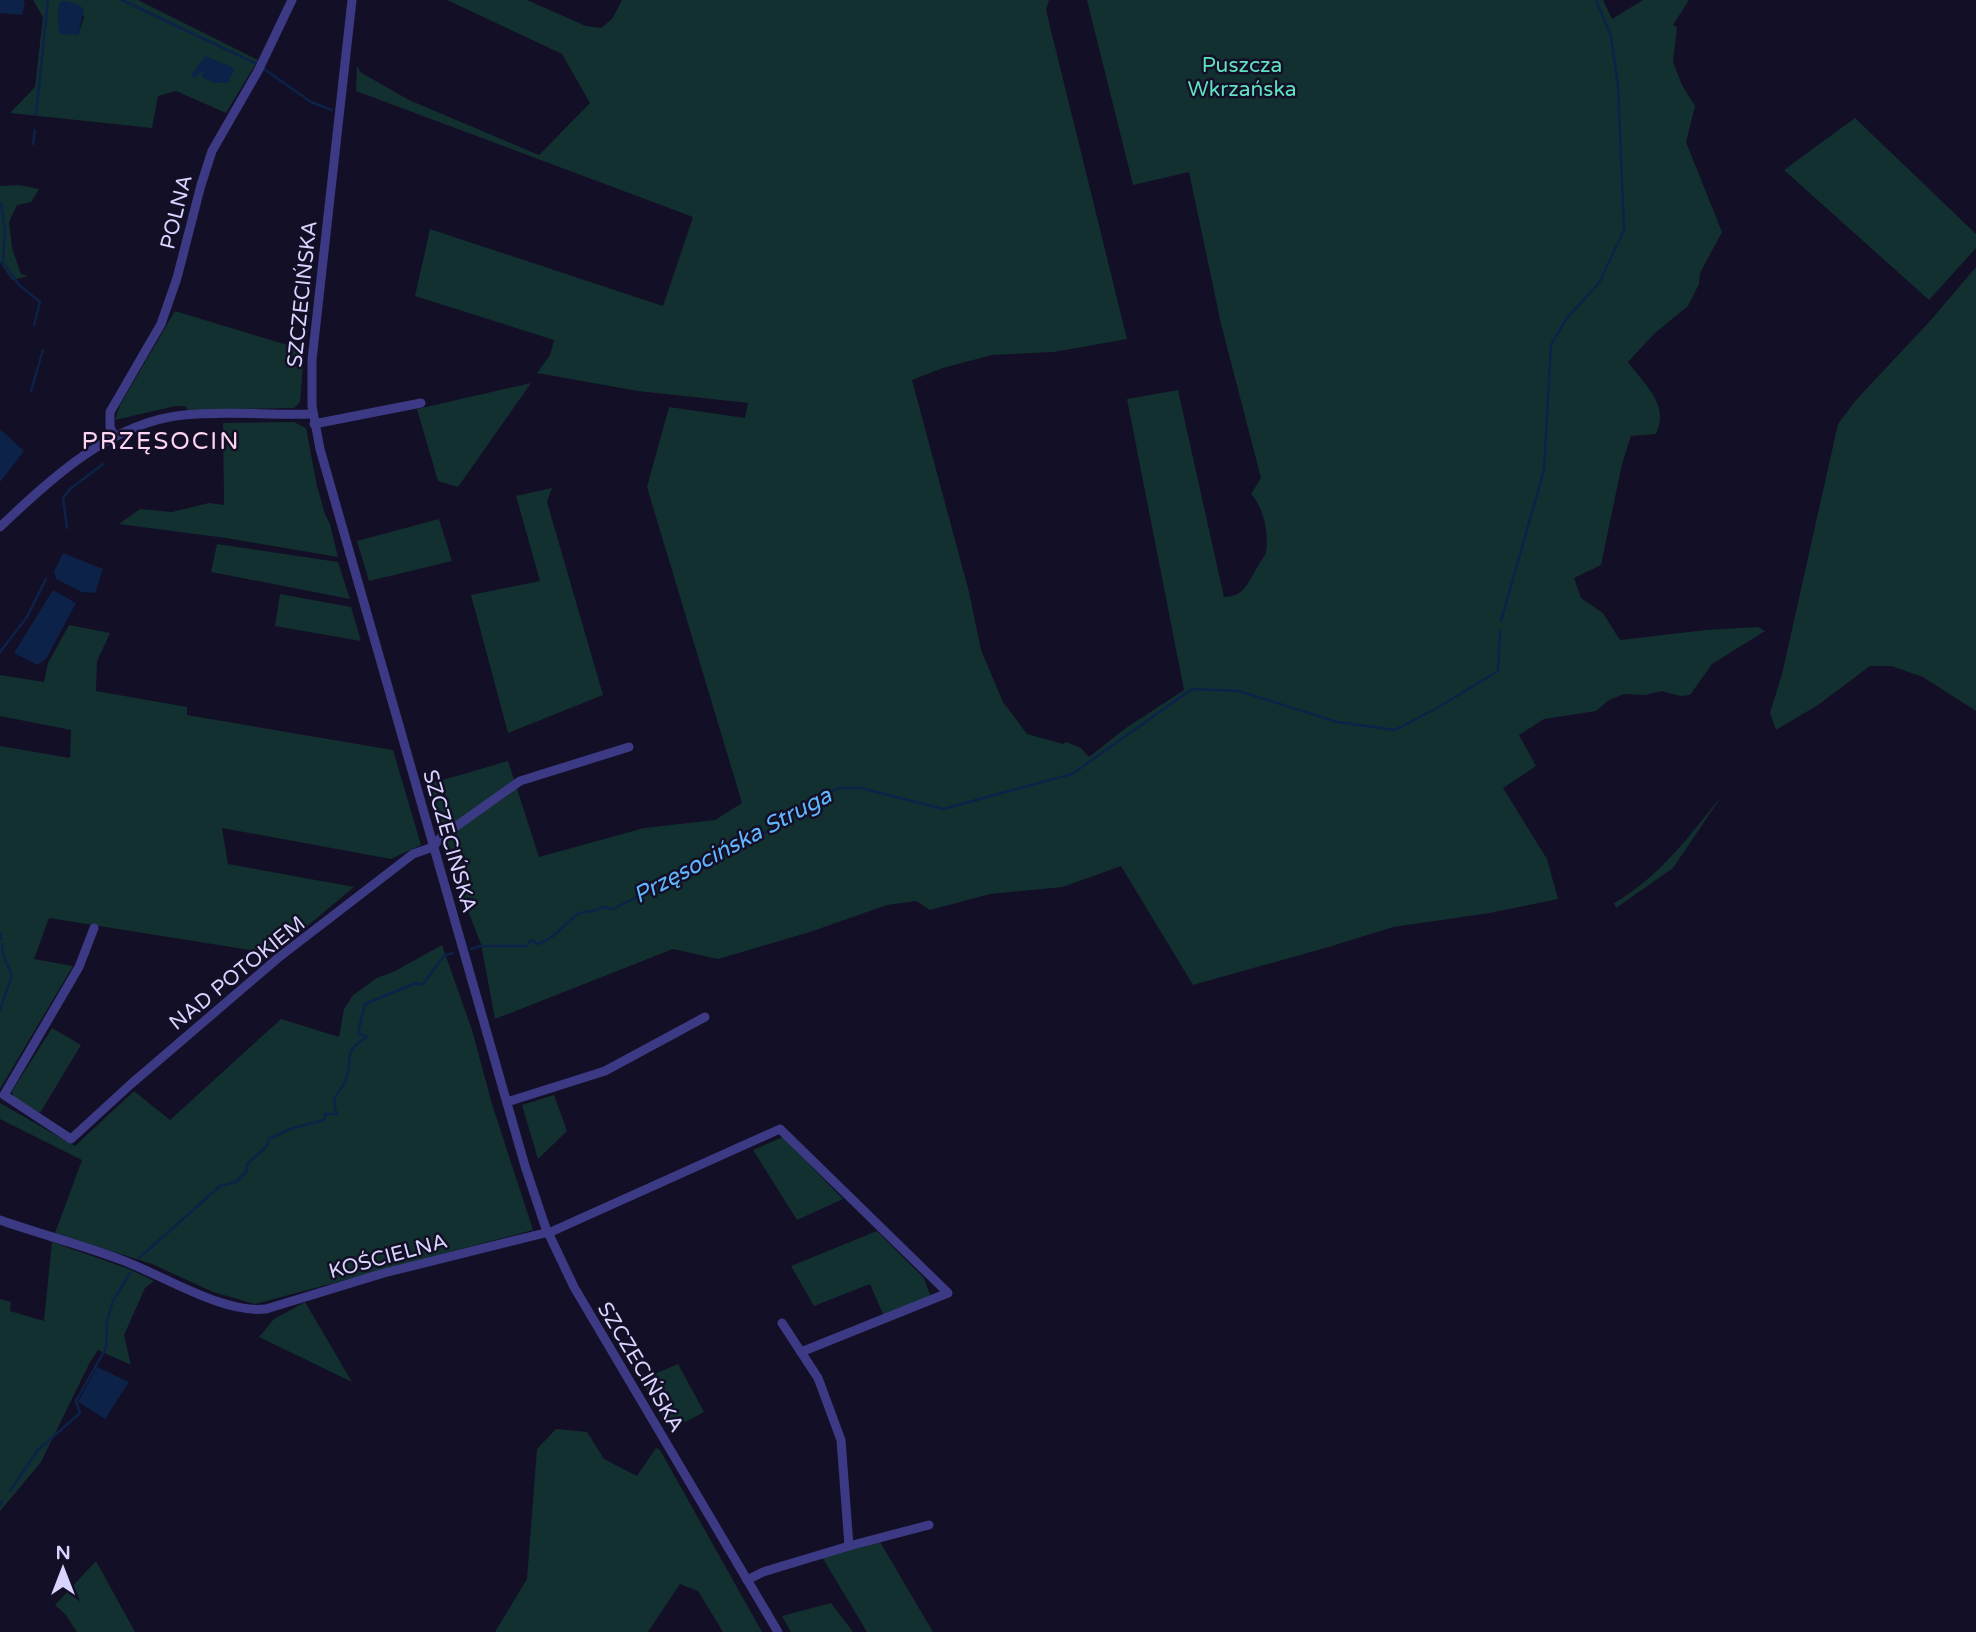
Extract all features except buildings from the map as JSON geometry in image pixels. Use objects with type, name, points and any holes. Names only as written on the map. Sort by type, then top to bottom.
[{"type":"street","name":"POLNA","points":[[114,436],[110,427],[110,412],[161,324],[190,233],[207,163],[258,71],[292,0]]},
{"type":"street","name":"SZCZECIŃSKA","points":[[352,0],[313,347],[311,384],[320,449],[507,1102],[548,1233],[580,1298],[778,1632]]},
{"type":"street","points":[[0,527],[59,476],[114,436],[140,424],[186,415],[314,419],[421,403]]},
{"type":"street","name":"NAD POTOKIEM","points":[[94,928],[79,967],[4,1095],[71,1139],[278,958],[413,854],[433,847],[442,837],[520,781],[629,747]]},
{"type":"street","points":[[507,1102],[605,1071],[705,1017]]},
{"type":"street","name":"KOŚCIELNA","points":[[0,1220],[93,1249],[240,1308],[266,1309],[384,1273],[548,1233],[780,1129],[948,1293],[802,1352]]},
{"type":"street","points":[[782,1323],[818,1378],[841,1440],[849,1546]]},
{"type":"street","points":[[747,1580],[763,1572],[849,1546],[929,1525]]},
{"type":"green space","points":[[33,0],[138,0],[258,60],[226,113],[176,91],[158,96],[152,128],[10,113],[35,87],[43,17]],"holes":[[[63,1],[81,7],[84,18],[78,35],[58,26],[59,4]]]},
{"type":"green space","name":"Puszcza Wkrzańska","points":[[447,0],[527,0],[586,26],[601,28],[612,19],[622,0],[1049,0],[1046,10],[1127,339],[1054,352],[992,355],[943,368],[912,380],[969,592],[981,650],[1003,702],[1027,734],[1063,744],[1066,742],[1081,748],[1089,757],[1126,728],[1184,690],[1127,399],[1178,390],[1224,597],[1237,594],[1246,587],[1265,554],[1267,537],[1265,522],[1251,494],[1261,478],[1221,324],[1189,172],[1133,185],[1087,0],[1603,0],[1612,19],[1643,0],[1689,0],[1673,25],[1677,27],[1673,62],[1682,85],[1695,106],[1686,142],[1722,232],[1700,273],[1699,284],[1688,306],[1655,333],[1628,362],[1654,396],[1660,424],[1656,434],[1631,436],[1622,464],[1601,565],[1574,578],[1581,598],[1603,613],[1620,640],[1706,630],[1758,627],[1765,631],[1712,664],[1690,695],[1680,696],[1662,691],[1645,695],[1624,694],[1609,700],[1596,711],[1544,719],[1519,735],[1536,766],[1503,788],[1547,859],[1558,899],[1490,913],[1393,927],[1193,985],[1121,866],[1063,887],[990,894],[930,910],[916,901],[887,905],[810,932],[718,959],[673,949],[495,1019],[481,944],[468,911],[429,784],[508,761],[539,857],[644,828],[715,820],[742,803],[647,487],[669,407],[745,418],[748,403],[638,391],[537,373],[550,355],[554,340],[415,296],[430,229],[663,306],[693,217],[356,91],[357,65],[360,72],[409,100],[539,155],[590,103],[562,54]]},
{"type":"green space","points":[[1855,118],[1976,234],[1976,248],[1929,300],[1784,170]]},
{"type":"green space","points":[[19,185],[39,189],[31,202],[17,205],[9,222],[12,248],[21,274],[28,276],[12,280],[0,262],[0,186]]},
{"type":"green space","points":[[1976,267],[1976,711],[1923,677],[1891,666],[1870,666],[1818,705],[1776,730],[1770,713],[1782,674],[1838,424],[1856,400]]},
{"type":"green space","points":[[175,311],[304,350],[300,402],[294,408],[188,410],[185,406],[176,406],[115,420],[120,405]]},
{"type":"green space","points":[[531,383],[458,487],[438,481],[417,409]]},
{"type":"green space","points":[[294,422],[306,428],[317,486],[338,557],[119,524],[140,509],[172,512],[209,503],[224,505],[223,423]]},
{"type":"green space","points":[[552,488],[547,502],[603,695],[508,733],[471,595],[540,581],[516,496]]},
{"type":"green space","points":[[439,519],[452,561],[369,581],[357,541]]},
{"type":"green space","points":[[217,544],[338,562],[350,599],[211,572]]},
{"type":"green space","points":[[280,594],[351,607],[361,641],[275,626]]},
{"type":"green space","points":[[69,625],[110,633],[97,661],[96,691],[187,707],[187,715],[393,750],[421,845],[391,859],[222,828],[228,864],[354,887],[274,954],[49,918],[34,959],[73,966],[0,1089],[0,746],[70,758],[71,730],[0,716],[0,675],[44,682],[48,663]]},
{"type":"green space","points":[[1723,794],[1673,868],[1616,908],[1614,903],[1631,893],[1660,868]]},
{"type":"green space","points":[[442,945],[472,1030],[492,1104],[533,1230],[255,1304],[213,1292],[152,1264],[55,1233],[82,1160],[0,1119],[0,1103],[75,1146],[134,1091],[170,1120],[281,1019],[339,1037],[344,1009],[353,995],[377,978]]},
{"type":"green space","points":[[52,1028],[81,1045],[40,1113],[14,1099],[12,1091]]},
{"type":"green space","points":[[554,1095],[567,1131],[538,1159],[522,1105]]},
{"type":"green space","points":[[783,1137],[843,1199],[797,1220],[753,1150]]},
{"type":"green space","points":[[877,1231],[924,1278],[933,1303],[886,1321],[870,1284],[814,1306],[791,1266]]},
{"type":"green space","points":[[52,1242],[129,1269],[154,1281],[145,1288],[124,1335],[131,1365],[98,1350],[41,1462],[0,1511],[0,1299],[11,1302],[10,1311],[44,1321]]},
{"type":"green space","points":[[305,1302],[352,1382],[259,1337],[274,1319]]},
{"type":"green space","points":[[678,1364],[704,1412],[685,1422],[681,1417],[669,1426],[641,1380]]},
{"type":"green space","points":[[556,1429],[587,1432],[604,1459],[637,1476],[656,1448],[660,1450],[762,1632],[723,1632],[698,1591],[680,1584],[648,1632],[495,1632],[527,1579],[537,1449]]},
{"type":"green space","points":[[880,1542],[933,1632],[867,1632],[822,1557]]},
{"type":"green space","points":[[96,1561],[135,1632],[77,1632],[66,1615],[55,1605]]},
{"type":"green space","points":[[831,1603],[853,1632],[791,1632],[782,1616]]},
{"type":"water","points":[[0,0],[23,0],[25,4],[22,15],[0,13]]},
{"type":"water","points":[[63,1],[84,9],[78,35],[60,34],[59,4]]},
{"type":"water","points":[[205,56],[232,67],[234,70],[228,83],[215,83],[201,77],[204,72],[202,71],[194,79],[192,74]]},
{"type":"water","points":[[0,429],[24,451],[0,482]]},
{"type":"water","points":[[63,553],[103,569],[95,593],[82,592],[56,579],[54,572]]},
{"type":"water","points":[[53,590],[76,603],[46,659],[37,665],[14,653]]},
{"type":"water","points":[[97,1367],[129,1382],[105,1419],[78,1402]]},
{"type":"waterway","points":[[36,115],[48,0]]},
{"type":"waterway","points":[[122,0],[257,64]]},
{"type":"waterway","name":"Przęsocińska Struga","points":[[1501,621],[1544,470],[1551,345],[1566,319],[1599,283],[1624,230],[1618,86],[1611,36],[1596,0]]},
{"type":"waterway","points":[[264,69],[311,102],[332,110]]},
{"type":"waterway","points":[[33,144],[35,130]]},
{"type":"waterway","points":[[1,203],[5,230],[3,263],[19,285],[40,302],[34,325]]},
{"type":"waterway","points":[[31,391],[43,350]]},
{"type":"waterway","points":[[67,528],[63,498],[70,489],[103,464]]},
{"type":"waterway","points":[[0,652],[27,617],[46,579]]},
{"type":"waterway","name":"Przęsocińska Struga","points":[[471,949],[480,946],[526,946],[531,940],[538,944],[544,942],[578,914],[602,907],[613,909],[770,830],[796,809],[839,788],[861,788],[943,809],[1072,774],[1192,689],[1239,691],[1337,722],[1395,730],[1498,671],[1500,631]]},
{"type":"waterway","points":[[0,933],[1,939]]},
{"type":"waterway","points":[[0,1010],[12,975],[3,955],[2,944]]},
{"type":"waterway","name":"Przęsocińska Struga","points":[[139,1258],[220,1186],[236,1182],[247,1171],[247,1164],[267,1146],[269,1139],[290,1129],[324,1120],[325,1114],[337,1114],[334,1102],[344,1085],[351,1052],[367,1037],[358,1033],[365,1004],[416,983],[422,985],[445,955],[453,953]]},
{"type":"waterway","name":"Przęsocińska Struga","points":[[10,1491],[38,1450],[80,1413],[76,1401],[106,1348],[107,1321],[113,1301],[130,1273]]},
{"type":"waterway","name":"Przęsocińska Struga","points":[[0,1505],[2,1501]]},
{"type":"district","name":"PRZĘSOCIN","points":[[161,441]]}]
